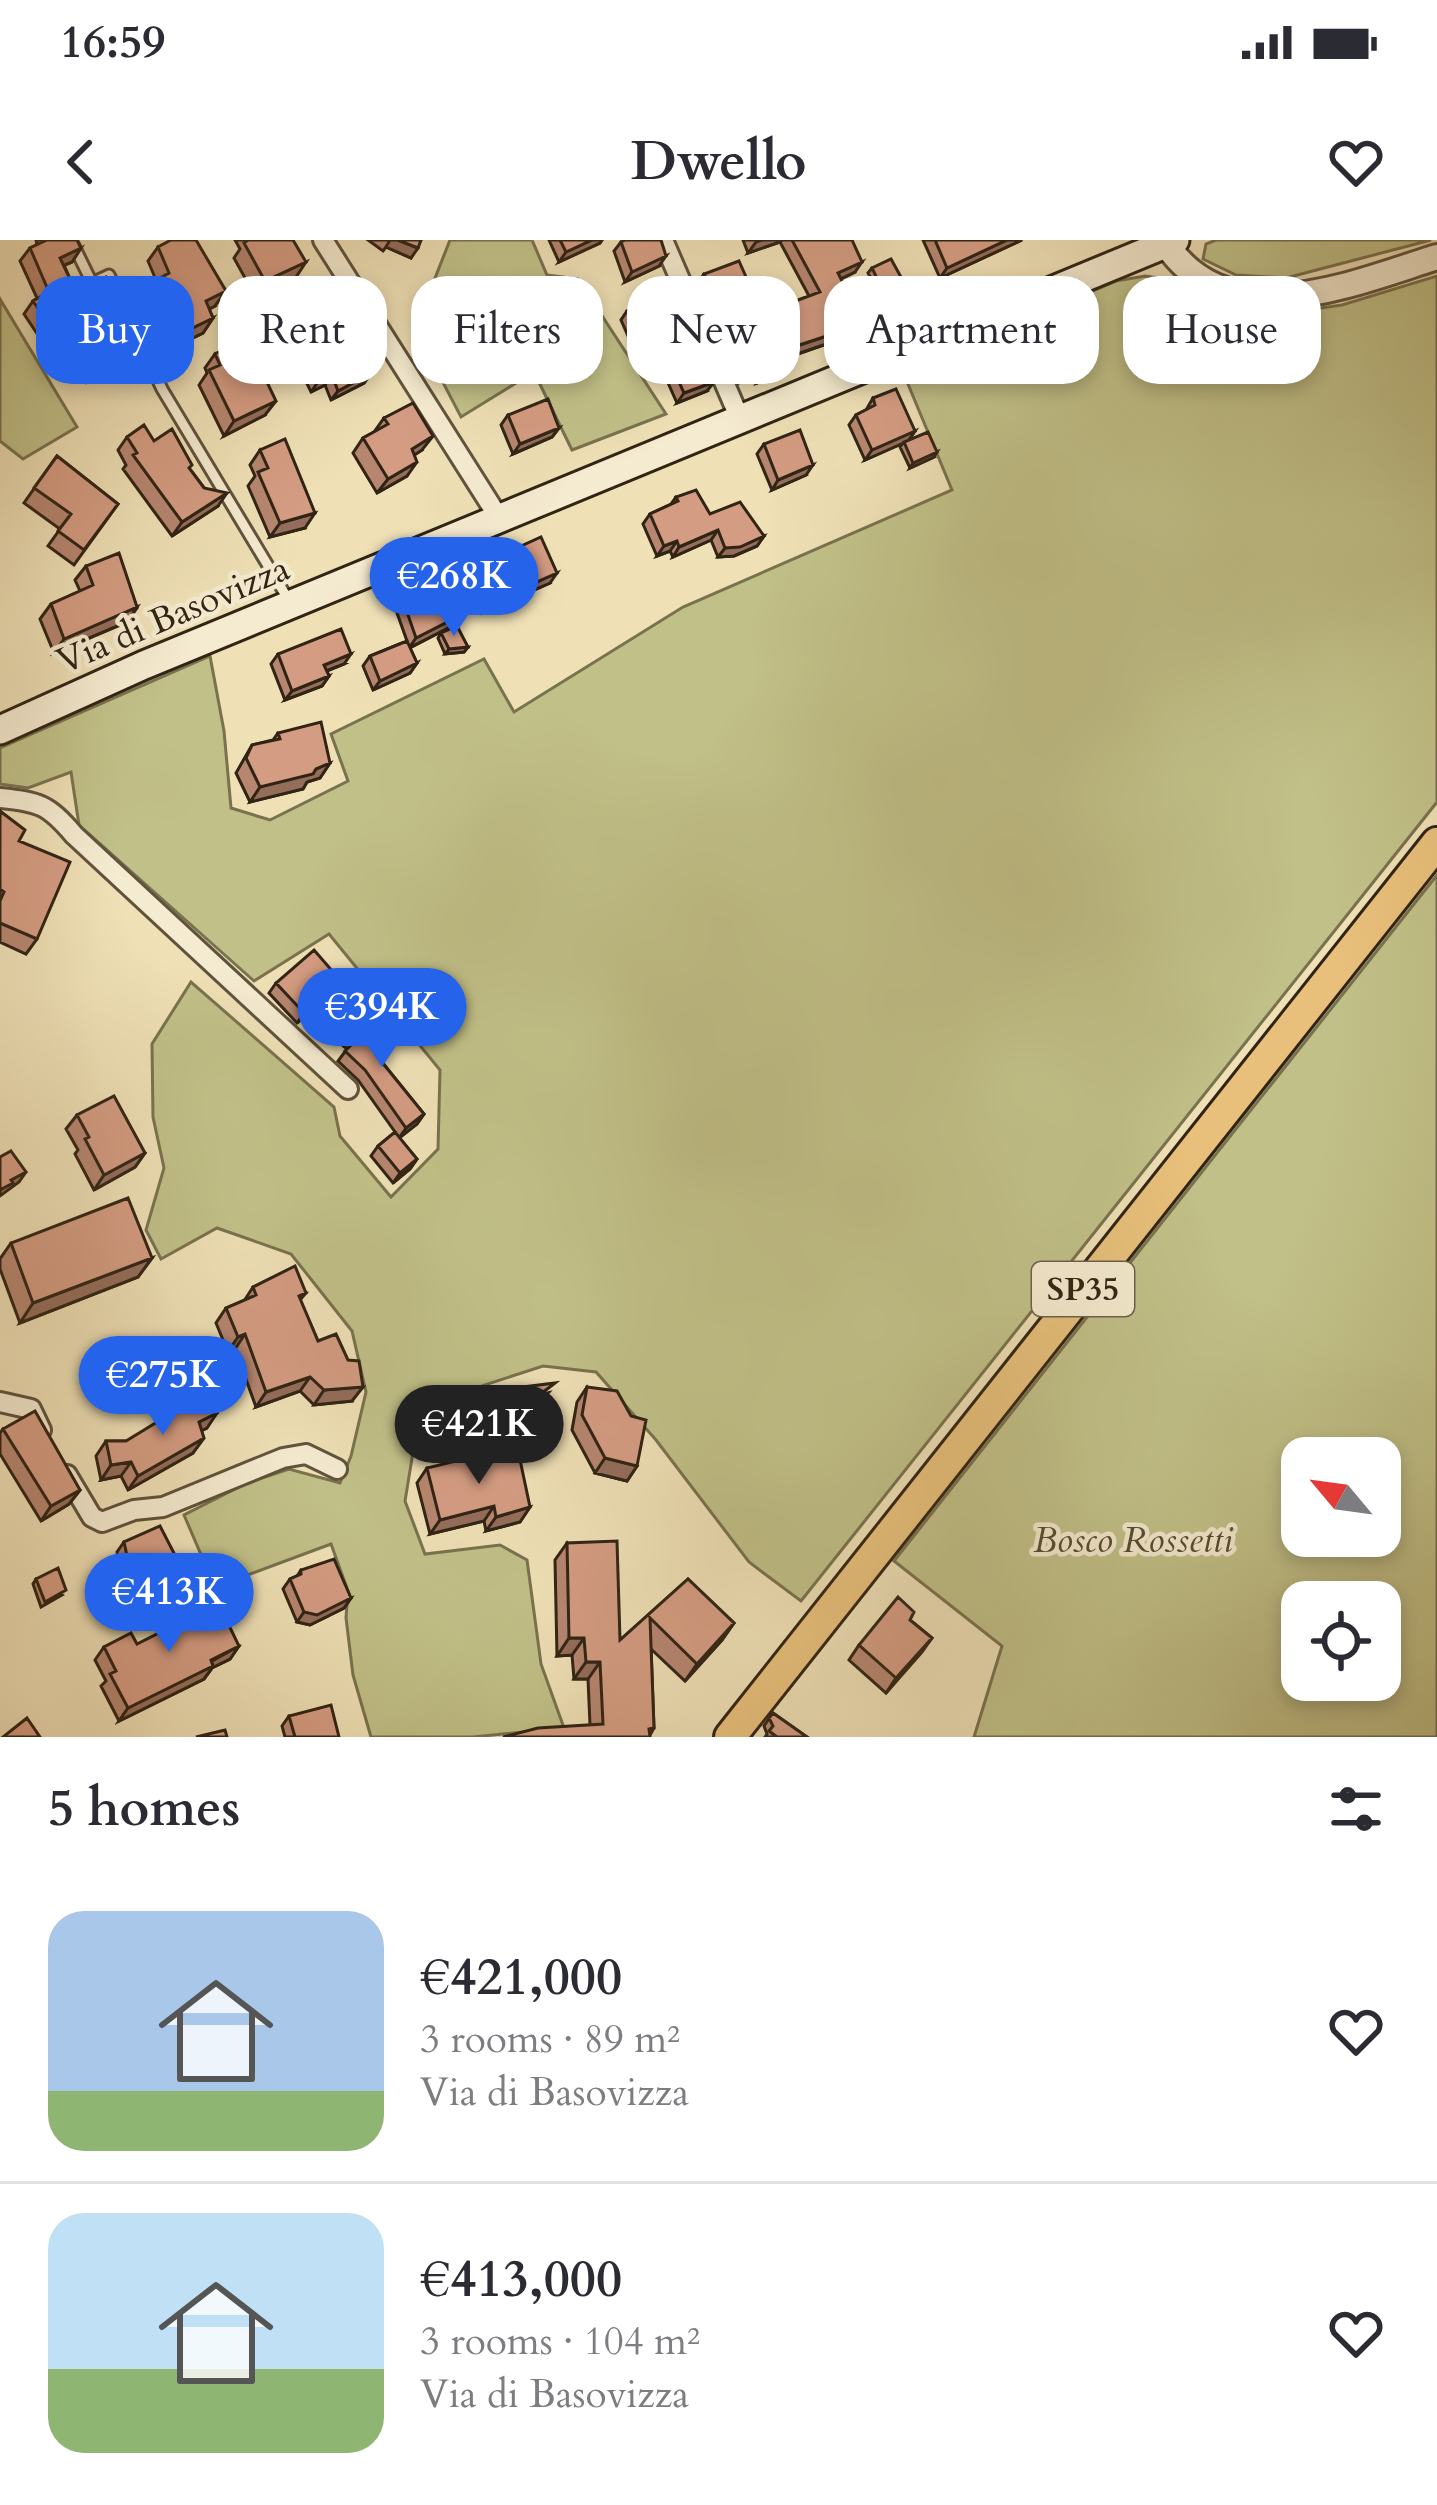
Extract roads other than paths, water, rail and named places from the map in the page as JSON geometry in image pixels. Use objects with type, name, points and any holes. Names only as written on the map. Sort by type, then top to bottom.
[{"type":"main road","name":"Via di Basovizza","points":[[0,730],[291,604],[1170,242]]},
{"type":"main road","name":"SP35","points":[[730,1737],[1437,843]]},
{"type":"street","points":[[323,240],[499,518]]},
{"type":"street","points":[[663,240],[740,419]]},
{"type":"street","points":[[1170,242],[1190,273],[1208,284],[1255,297],[1325,290],[1437,257]]},
{"type":"street","points":[[0,798],[34,801],[53,810],[74,835],[348,1088]]},
{"type":"street","points":[[0,1402],[31,1409],[92,1517],[102,1522],[134,1510],[163,1507],[283,1458],[306,1454],[337,1468]]},
{"type":"lane","points":[[71,240],[92,283],[109,275],[162,389],[291,604]]},
{"type":"park label","name":"Bosco Rossetti","points":[[1133,1540]]}]
